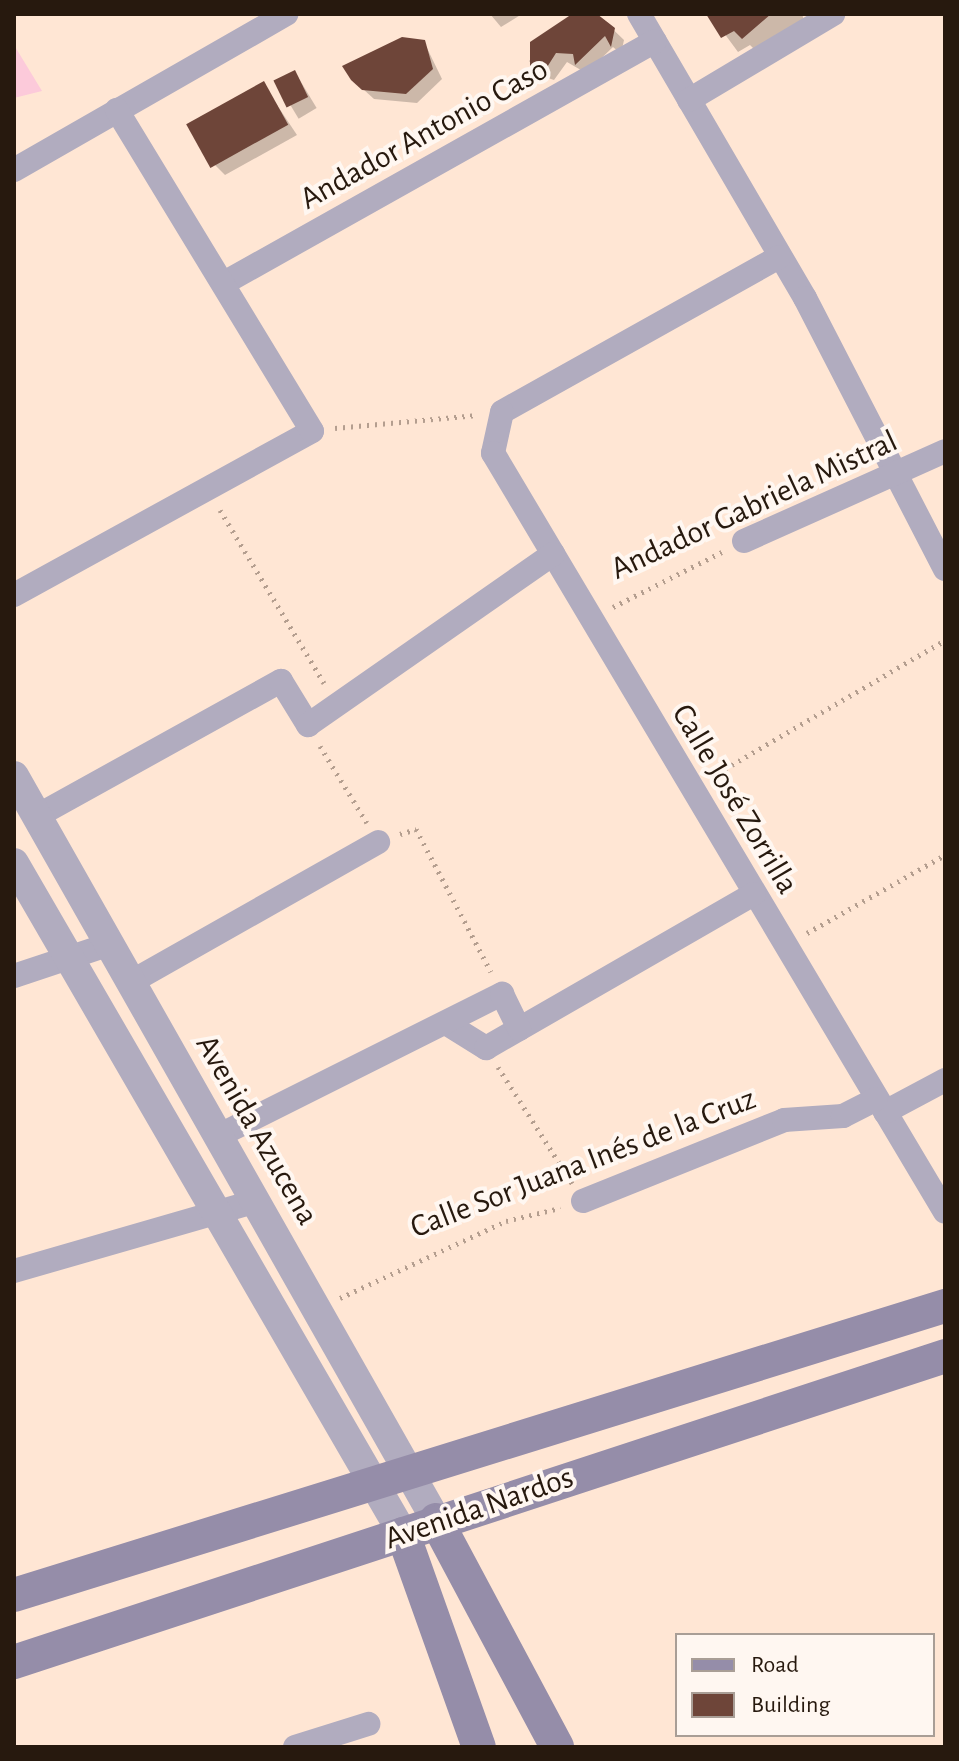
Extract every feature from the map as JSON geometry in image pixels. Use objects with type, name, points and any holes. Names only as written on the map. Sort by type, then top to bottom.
[{"type":"main road","name":"Avenida Nardos","points":[[14,1595],[380,1485],[411,1472],[945,1306]]},
{"type":"main road","name":"Avenida Nardos","points":[[14,1662],[403,1534],[436,1520],[945,1356]]},
{"type":"main road","points":[[436,1520],[557,1747]]},
{"type":"main road","points":[[403,1534],[479,1747]]},
{"type":"street","points":[[14,170],[286,14]]},
{"type":"street","points":[[639,14],[779,257],[945,569]]},
{"type":"street","points":[[689,100],[833,14]]},
{"type":"street","name":"Andador Antonio Caso","points":[[224,283],[655,41]]},
{"type":"street","points":[[14,595],[312,431],[117,110]]},
{"type":"street","points":[[502,412],[779,257]]},
{"type":"street","name":"Calle José Zorrilla","points":[[502,412],[493,453],[945,1212]]},
{"type":"street","name":"Andador Gabriela Mistral","points":[[744,541],[945,451]]},
{"type":"street","points":[[37,816],[281,681],[308,725],[553,554]]},
{"type":"street","name":"Avenida Azucena","points":[[14,776],[436,1520]]},
{"type":"street","points":[[131,982],[378,842]]},
{"type":"street","points":[[14,863],[214,1212],[380,1485],[403,1534]]},
{"type":"street","points":[[449,1025],[486,1048],[754,894]]},
{"type":"street","points":[[14,976],[110,944]]},
{"type":"street","points":[[218,1136],[449,1025],[502,994],[519,1029]]},
{"type":"street","name":"Calle Sor Juana Inés de la Cruz","points":[[583,1201],[784,1120],[843,1116],[881,1106],[945,1080]]},
{"type":"street","points":[[14,1271],[256,1201]]},
{"type":"street","points":[[295,1747],[368,1724]]},
{"type":"path","points":[[312,431],[502,412]]},
{"type":"path","points":[[207,489],[337,705]]},
{"type":"path","name":"Andador Gabriela Mistral","points":[[591,618],[744,541]]},
{"type":"path","points":[[692,788],[945,640]]},
{"type":"path","points":[[308,725],[378,842]]},
{"type":"path","points":[[416,829],[502,994]]},
{"type":"path","points":[[785,945],[945,855]]},
{"type":"path","points":[[486,1048],[583,1201]]},
{"type":"path","name":"Calle Sor Juana Inés de la Cruz","points":[[318,1309],[506,1221],[583,1201]]},
{"type":"shaded area","points":[[14,45],[42,91],[14,98]]},
{"type":"building","points":[[572,14],[597,14],[615,28],[611,47],[605,36],[575,65],[573,54],[556,53],[544,72],[540,61],[530,68],[530,42]]},
{"type":"building","points":[[706,14],[771,14],[742,39],[734,31],[721,38]]},
{"type":"building","points":[[402,37],[425,40],[433,69],[406,94],[362,90],[351,80],[342,66]]},
{"type":"building","points":[[295,70],[308,97],[287,107],[273,81]]},
{"type":"building","points":[[264,81],[288,125],[210,168],[186,124]]}]
